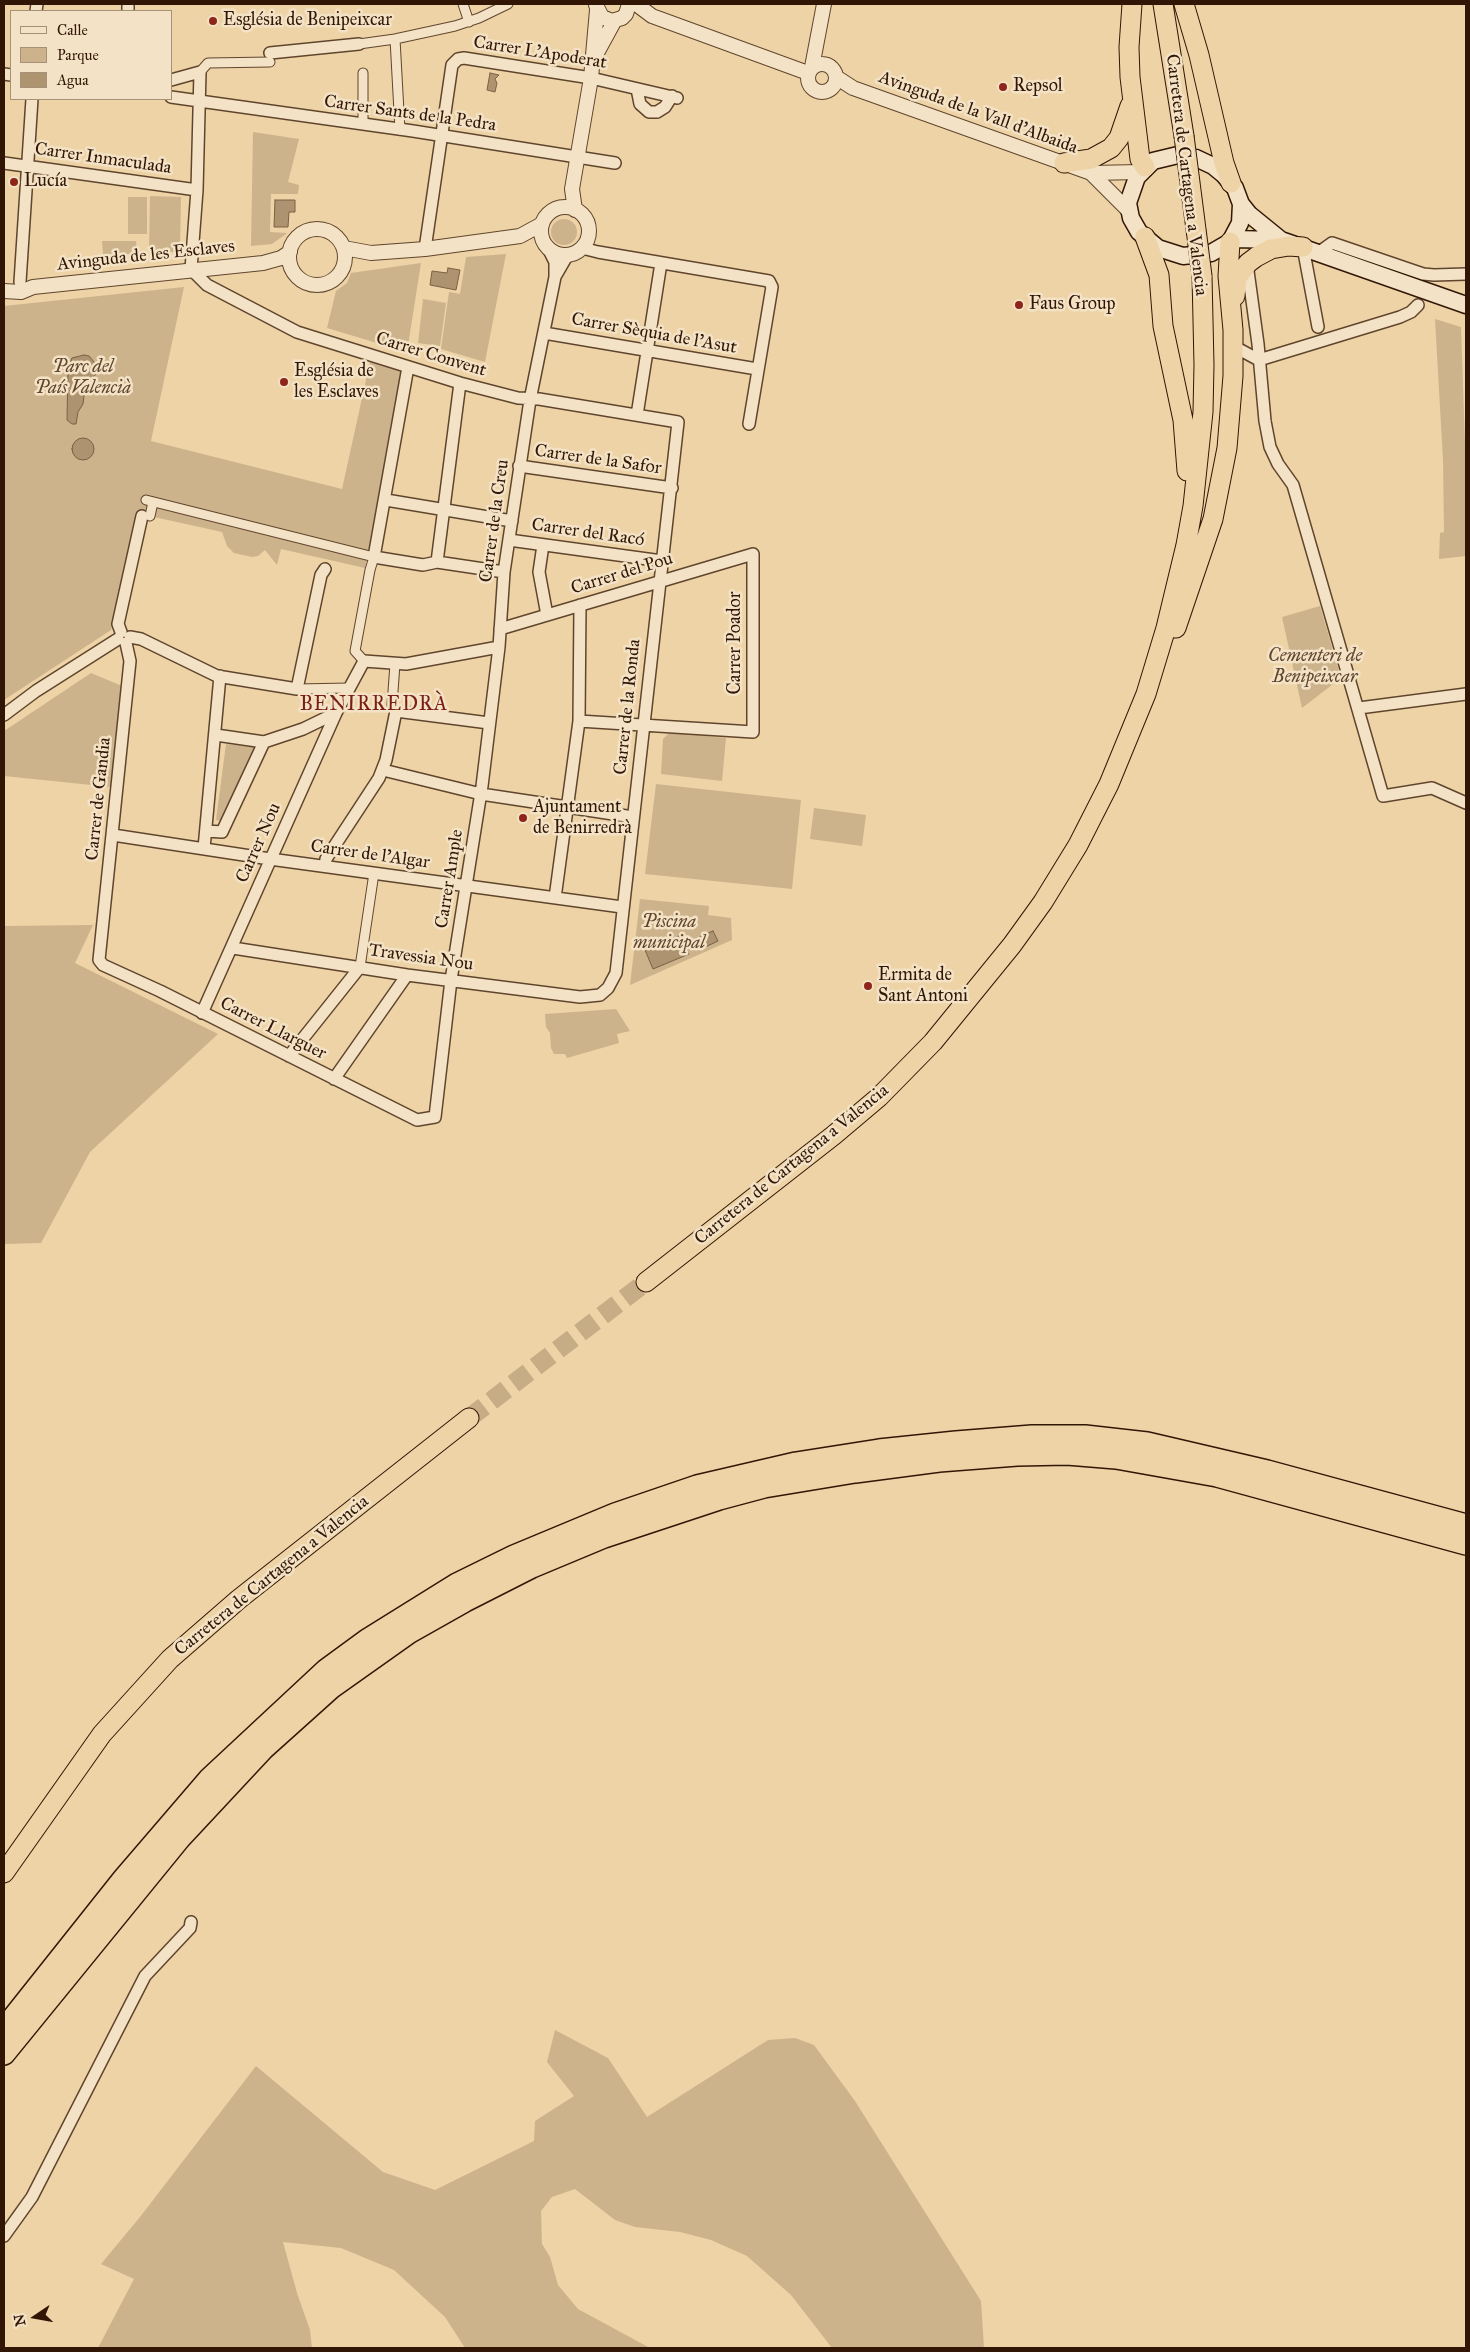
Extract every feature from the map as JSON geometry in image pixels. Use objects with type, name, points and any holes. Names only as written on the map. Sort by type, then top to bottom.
[{"type":"highway","points":[[1132,4],[1129,47],[1132,97],[1142,170]]},
{"type":"highway","name":"Carretera de Cartagena a Valencia","points":[[646,1282],[834,1135],[879,1097],[933,1042],[994,968],[1043,902],[1078,845],[1096,810],[1137,717],[1166,628],[1193,506],[1203,412],[1202,276],[1184,136],[1163,4]]},
{"type":"highway","points":[[1184,4],[1199,55],[1224,163],[1231,183]]},
{"type":"highway","points":[[1064,163],[1091,159],[1111,148],[1122,132],[1132,97]]},
{"type":"highway","points":[[1144,238],[1159,275],[1164,326],[1183,420],[1188,471],[1184,513],[1169,584],[1151,651],[1146,694]]},
{"type":"highway","points":[[1232,240],[1228,276],[1233,338]]},
{"type":"highway","points":[[1137,717],[1153,700],[1213,520],[1228,448],[1237,278],[1248,264],[1271,249],[1288,246],[1311,250]]},
{"type":"highway","name":"Carretera de Cartagena a Valencia","points":[[4,1873],[102,1734],[170,1659],[239,1599],[469,1418]]},
{"type":"highway","points":[[4,2028],[124,1878],[209,1779],[250,1738],[326,1670],[367,1640],[456,1584],[514,1556],[615,1514],[698,1486],[796,1463],[879,1450],[946,1443],[1032,1436],[1085,1436],[1147,1443],[1258,1469],[1466,1525]]},
{"type":"highway","points":[[4,2054],[180,1838],[263,1749],[331,1688],[402,1638],[465,1601],[532,1567],[604,1537],[719,1498],[764,1487],[939,1461],[1017,1455],[1067,1454],[1116,1458],[1217,1476],[1466,1544]]},
{"type":"highway","points":[[4,1887],[16,1855]]},
{"type":"main road","points":[[1281,240],[1249,214],[1241,204],[1231,183],[1207,163],[1186,156],[1160,158],[1142,170],[1132,187],[1128,203],[1134,225],[1144,238],[1158,248],[1183,256],[1211,253],[1232,240],[1281,240],[1466,305]]},
{"type":"main road","points":[[1232,240],[1240,223],[1241,204]]},
{"type":"street","points":[[463,4],[468,22]]},
{"type":"street","points":[[172,80],[200,72],[208,63],[270,57],[395,39],[468,22],[508,4]]},
{"type":"street","points":[[594,58],[618,19],[626,14],[629,4]]},
{"type":"street","points":[[636,4],[652,16],[810,70]]},
{"type":"street","points":[[816,42],[827,64],[834,69],[834,83],[822,92],[813,90],[808,82],[810,70],[824,4]]},
{"type":"street","points":[[596,6],[606,20],[652,16]]},
{"type":"street","points":[[575,210],[572,189],[594,58],[596,6]]},
{"type":"street","points":[[395,39],[400,130]]},
{"type":"street","name":"Carrer L'Apoderat","points":[[442,136],[452,65],[458,59],[464,58],[591,78],[637,88],[674,97],[665,107],[657,112],[649,112],[640,104],[637,88]]},
{"type":"street","points":[[810,70],[819,64],[827,64]]},
{"type":"street","points":[[192,269],[197,190],[200,72]]},
{"type":"street","points":[[363,73],[363,124]]},
{"type":"street","name":"Avinguda de la Vall d'Albaida","points":[[834,83],[853,88],[1090,173],[1129,211]]},
{"type":"street","name":"Carrer Sants de la Pedra","points":[[172,97],[615,162]]},
{"type":"street","points":[[15,288],[28,166],[32,100]]},
{"type":"street","points":[[424,248],[442,136]]},
{"type":"street","name":"Carrer Inmaculada","points":[[4,163],[197,190]]},
{"type":"street","name":"Avinguda de la Vall d'Albaida","points":[[1090,173],[1142,170]]},
{"type":"street","points":[[555,277],[555,262],[547,248],[541,231],[542,224],[545,218],[556,209],[572,189]]},
{"type":"street","points":[[520,236],[560,255],[574,254],[585,243],[589,233],[585,218],[575,210],[556,209]]},
{"type":"street","points":[[344,248],[371,253],[424,248],[520,236],[542,224]]},
{"type":"street","points":[[312,230],[331,233],[339,239],[344,248],[344,266],[340,274],[324,285],[309,284],[296,275],[291,267],[290,252],[296,240],[303,233],[312,230]]},
{"type":"street","points":[[585,243],[598,252],[769,280],[772,287],[749,424]]},
{"type":"street","points":[[1318,327],[1311,250],[1332,243],[1423,274],[1466,274]]},
{"type":"street","name":"Avinguda de les Esclaves","points":[[15,288],[263,263],[290,252]]},
{"type":"street","points":[[344,266],[360,260],[371,253]]},
{"type":"street","points":[[555,277],[567,256]]},
{"type":"street","name":"Avinguda de les Esclaves","points":[[263,263],[296,275]]},
{"type":"street","points":[[637,415],[661,263]]},
{"type":"street","name":"Carrer Convent","points":[[192,269],[207,284],[296,332],[460,383],[518,398],[539,399],[678,422]]},
{"type":"street","points":[[1248,271],[1265,421],[1270,447],[1278,464],[1293,485],[1383,796],[1432,788],[1466,803]]},
{"type":"street","name":"Carrer de la Creu","points":[[499,647],[504,572],[519,466],[530,400],[555,277]]},
{"type":"street","points":[[1259,360],[1390,320],[1411,312],[1418,305]]},
{"type":"street","name":"Carrer Sèquia de l'Asut","points":[[544,333],[757,369]]},
{"type":"street","points":[[1233,338],[1259,360]]},
{"type":"street","points":[[408,367],[386,500],[355,643],[355,651],[364,661],[395,664],[499,647]]},
{"type":"street","points":[[437,562],[460,383]]},
{"type":"street","name":"Carrer de la Ronda","points":[[604,992],[613,981],[616,973],[678,422]]},
{"type":"street","name":"Carrer de la Safor","points":[[519,466],[672,488]]},
{"type":"street","points":[[386,500],[512,521]]},
{"type":"street","points":[[146,516],[149,501],[374,557],[423,565],[437,562],[504,572]]},
{"type":"street","name":"Carrer de Gandia","points":[[99,960],[130,661],[121,639],[118,624],[146,516]]},
{"type":"street","name":"Carrer del Racó","points":[[509,540],[662,561]]},
{"type":"street","points":[[543,546],[539,572],[547,615]]},
{"type":"street","name":"Carrer del Pou","points":[[500,629],[753,554]]},
{"type":"street","name":"Carrer Poador","points":[[644,724],[753,732],[753,554]]},
{"type":"street","points":[[297,689],[321,575],[325,569]]},
{"type":"street","points":[[555,898],[579,721],[580,605]]},
{"type":"street","points":[[4,715],[36,690],[121,639],[141,639],[220,676],[297,689],[349,688]]},
{"type":"street","name":"Carrer Ample","points":[[435,1117],[451,980],[481,794],[499,647]]},
{"type":"street","name":"Carrer Nou","points":[[202,1013],[233,948],[270,859],[336,713],[364,661]]},
{"type":"street","points":[[325,866],[326,859],[383,770],[396,711],[392,705],[395,664]]},
{"type":"street","points":[[204,848],[220,676]]},
{"type":"street","points":[[1359,708],[1466,694]]},
{"type":"street","points":[[396,711],[489,723]]},
{"type":"street","points":[[216,735],[264,742],[303,729],[336,713]]},
{"type":"street","points":[[579,721],[644,724]]},
{"type":"street","points":[[207,831],[222,832],[264,742]]},
{"type":"street","points":[[383,770],[481,794],[633,817]]},
{"type":"street","name":"Carrer de l'Algar","points":[[113,835],[270,859],[622,907]]},
{"type":"street","points":[[289,1056],[360,967],[374,873]]},
{"type":"street","name":"Travessia Nou","points":[[233,948],[407,975],[580,997],[594,996],[604,992]]},
{"type":"street","name":"Carrer Llarguer","points":[[99,960],[103,965],[160,990],[202,1013],[417,1120],[435,1117]]},
{"type":"street","points":[[334,1079],[407,975]]},
{"type":"street","points":[[4,2236],[32,2197],[145,1976],[190,1928],[191,1922]]},
{"type":"green space","points":[[253,132],[299,139],[288,182],[299,185],[298,194],[271,194],[270,232],[287,233],[272,244],[251,246]]},
{"type":"green space","points":[[150,196],[181,197],[180,252],[149,252]]},
{"type":"green space","points":[[128,197],[147,197],[147,234],[128,234]]},
{"type":"green space","points":[[564,219],[574,222],[577,232],[574,242],[564,245],[554,242],[551,232],[554,222]]},
{"type":"green space","points":[[102,241],[136,241],[137,254],[103,254]]},
{"type":"green space","points":[[506,254],[485,362],[441,349],[449,292],[460,294],[466,257]]},
{"type":"green space","points":[[421,263],[407,352],[327,328],[336,291],[347,283],[351,273]]},
{"type":"green space","name":"Parc del País Valencià","points":[[184,287],[151,441],[342,489],[370,362],[403,372],[365,568],[281,549],[277,565],[265,550],[258,556],[252,557],[234,553],[227,546],[222,532],[136,513],[111,630],[4,700],[4,306]]},
{"type":"green space","points":[[423,299],[446,303],[440,346],[418,343]]},
{"type":"green space","points":[[1435,319],[1461,327],[1466,472],[1466,556],[1439,559],[1440,533],[1444,532],[1443,460]]},
{"type":"green space","name":"Cementeri de Benipeixcar","points":[[1320,606],[1341,678],[1302,708],[1282,617]]},
{"type":"green space","points":[[91,673],[122,686],[111,787],[4,776],[4,731]]},
{"type":"green space","points":[[670,732],[726,738],[722,781],[661,774],[663,739]]},
{"type":"green space","points":[[226,744],[254,747],[221,821],[216,820]]},
{"type":"green space","points":[[656,784],[801,800],[792,889],[645,874]]},
{"type":"green space","points":[[814,808],[866,815],[862,846],[810,839]]},
{"type":"green space","name":"Piscina municipal","points":[[640,899],[709,906],[708,915],[731,918],[732,940],[630,985]]},
{"type":"green space","points":[[93,925],[75,963],[218,1034],[90,1152],[41,1243],[4,1244],[4,926]]},
{"type":"green space","points":[[616,1009],[630,1031],[617,1034],[619,1043],[567,1058],[565,1054],[554,1054],[551,1048],[550,1033],[546,1027],[545,1014]]},
{"type":"green space","points":[[555,2030],[608,2058],[647,2117],[768,2040],[795,2038],[814,2045],[855,2101],[981,2301],[984,2348],[832,2348],[791,2295],[747,2256],[711,2240],[680,2232],[635,2227],[615,2220],[575,2189],[552,2197],[541,2211],[542,2244],[550,2257],[558,2285],[578,2309],[650,2348],[465,2348],[445,2317],[394,2270],[341,2248],[283,2242],[297,2293],[310,2330],[312,2348],[98,2348],[134,2279],[101,2264],[140,2217],[256,2066],[383,2172],[435,2190],[534,2141],[535,2121],[574,2096],[547,2062]]},
{"type":"water","points":[[490,73],[499,75],[495,79],[497,83],[495,92],[487,90]]},
{"type":"water","points":[[275,200],[295,200],[295,212],[289,212],[288,227],[274,227]]},
{"type":"water","points":[[448,268],[460,270],[456,290],[430,285],[432,271],[447,273]]},
{"type":"water","points":[[84,355],[89,356],[94,362],[96,374],[85,387],[83,404],[78,412],[76,424],[72,424],[67,420],[68,367],[72,358]]},
{"type":"water","points":[[83,438],[91,441],[94,449],[91,457],[83,460],[75,457],[72,449],[75,441]]},
{"type":"water","points":[[713,931],[718,941],[699,950],[694,939]]},
{"type":"water","points":[[681,935],[689,954],[653,969],[645,950]]},
{"type":"tunnel","points":[[469,1418],[646,1282]]},
{"type":"place","name":"Església de Benipeixcar","points":[[213,21]]},
{"type":"place","name":"Repsol","points":[[1003,87]]},
{"type":"place","name":"Lucía","points":[[14,182]]},
{"type":"place","name":"Faus Group","points":[[1019,305]]},
{"type":"place","name":"Església de les Esclaves","points":[[284,382]]},
{"type":"place","name":"Ajuntament de Benirredrà","points":[[523,818]]},
{"type":"place","name":"Ermita de Sant Antoni","points":[[868,986]]},
{"type":"district","name":"BENIRREDRÀ","points":[[374,705]]}]
